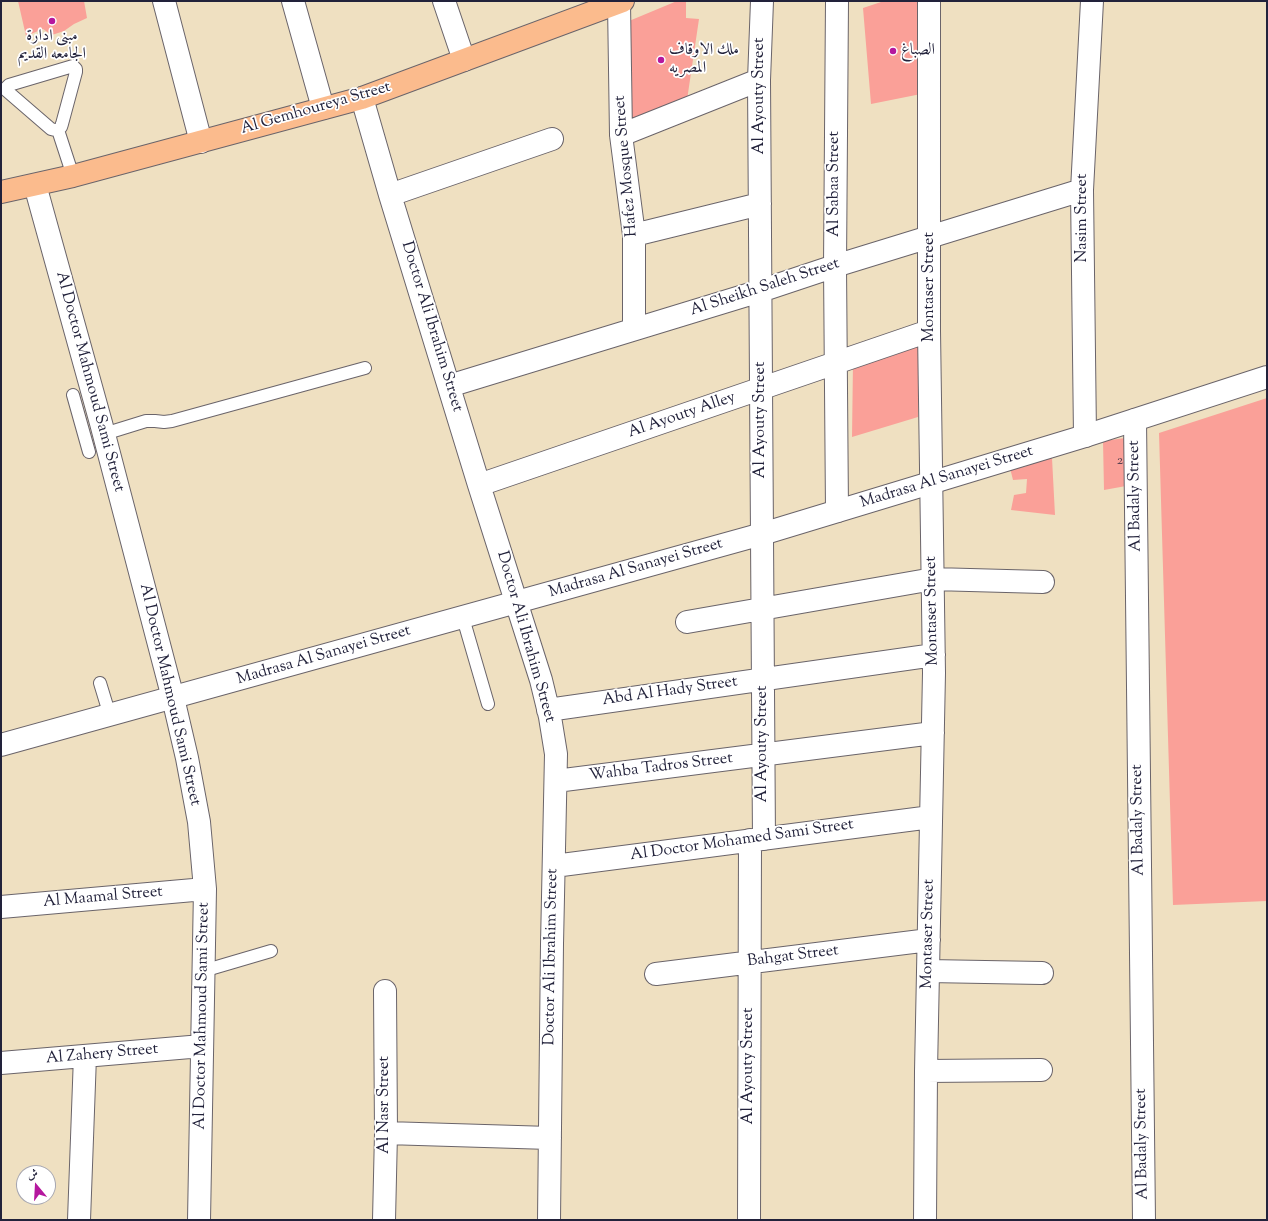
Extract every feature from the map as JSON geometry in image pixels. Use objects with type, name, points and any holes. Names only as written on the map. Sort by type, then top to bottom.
[{"type":"main road","name":"Al Gemhoureya Street","points":[[1,192],[73,176],[362,98],[621,2]]},
{"type":"street","points":[[164,1],[201,142]]},
{"type":"street","points":[[293,1],[323,108]]},
{"type":"street","points":[[444,1],[464,60]]},
{"type":"street","name":"Al Ayouty Street","points":[[749,1220],[750,962],[763,755],[759,80],[762,1]]},
{"type":"street","name":"Al Sabaa Street","points":[[837,1],[834,266],[837,511]]},
{"type":"street","name":"Montaser Street","points":[[925,1220],[926,1071],[934,655],[930,331],[929,1]]},
{"type":"street","name":"Nasim Street","points":[[1085,436],[1082,190],[1092,1]]},
{"type":"street","name":"Hafez Mosque Street","points":[[621,2],[621,135],[634,235],[634,329]]},
{"type":"street","points":[[621,135],[759,80]]},
{"type":"street","name":"Doctor Ali Ibrahim Street","points":[[362,98],[390,195],[479,485],[541,680],[556,754],[549,1220]]},
{"type":"street","points":[[390,195],[552,139]]},
{"type":"street","name":"Al Doctor Mahmoud Sami Street","points":[[35,185],[96,428],[173,698],[187,758],[199,822],[205,889],[199,1220]]},
{"type":"street","name":"Al Sheikh Saleh Street","points":[[449,386],[1082,190]]},
{"type":"street","points":[[634,235],[760,204]]},
{"type":"street","name":"Al Ayouty Alley","points":[[479,485],[930,331]]},
{"type":"street","name":"Madrasa Al Sanayei Street","points":[[1,745],[762,534],[1085,436],[1267,377]]},
{"type":"street","name":"Al Badaly Street","points":[[1135,420],[1144,1220]]},
{"type":"street","points":[[687,622],[933,579],[1043,582]]},
{"type":"street","name":"Abd Al Hady Street","points":[[548,710],[934,655]]},
{"type":"street","name":"Wahba Tadros Street","points":[[556,781],[933,734]]},
{"type":"street","name":"Al Doctor Mohamed Sami Street","points":[[554,866],[931,817]]},
{"type":"street","name":"Al Maamal Street","points":[[1,908],[205,889]]},
{"type":"street","name":"Bahgat Street","points":[[656,974],[929,940]]},
{"type":"street","points":[[928,971],[1042,973]]},
{"type":"street","name":"Al Nasr Street","points":[[384,1220],[386,1133],[385,991]]},
{"type":"street","name":"Al Zahery Street","points":[[1,1063],[202,1046]]},
{"type":"street","points":[[79,1220],[86,1056]]},
{"type":"street","points":[[926,1071],[1041,1070]]},
{"type":"street","points":[[386,1133],[550,1138]]},
{"type":"lane","points":[[73,66],[76,69],[76,72],[62,124],[58,130],[51,129],[7,91],[6,88],[9,85],[73,66]]},
{"type":"lane","points":[[58,130],[73,176]]},
{"type":"lane","points":[[96,428],[146,421],[172,422],[365,368]]},
{"type":"lane","points":[[73,395],[96,428]]},
{"type":"lane","points":[[89,452],[96,428]]},
{"type":"lane","points":[[462,618],[488,704]]},
{"type":"lane","points":[[100,683],[110,716]]},
{"type":"lane","points":[[203,971],[271,951]]},
{"type":"building","name":"مبنى ادارة الجامعه القديم","points":[[18,1],[84,1],[87,18],[64,31],[52,35],[43,29],[26,36]]},
{"type":"building","name":"ملك الاوقاف المصريه","points":[[677,1],[686,1],[686,18],[699,19],[687,100],[628,121],[629,21]]},
{"type":"building","name":"الصباغ","points":[[884,1],[918,1],[921,94],[871,104],[863,8]]},
{"type":"building","points":[[918,344],[918,417],[852,437],[853,363]]},
{"type":"building","points":[[1267,398],[1267,901],[1173,905],[1159,433]]},
{"type":"building","points":[[1125,438],[1126,486],[1104,490],[1103,441]]},
{"type":"building","points":[[1052,458],[1055,515],[1011,510],[1014,495],[1026,493],[1027,479],[1013,480],[1010,468],[1025,467],[1030,460]]},
{"type":"place","name":"مبنى ادارة الجامعه القديم","points":[[52,21]]},
{"type":"place","name":"الصباغ","points":[[893,51]]},
{"type":"place","name":"ملك الاوقاف المصريه","points":[[661,60]]}]
